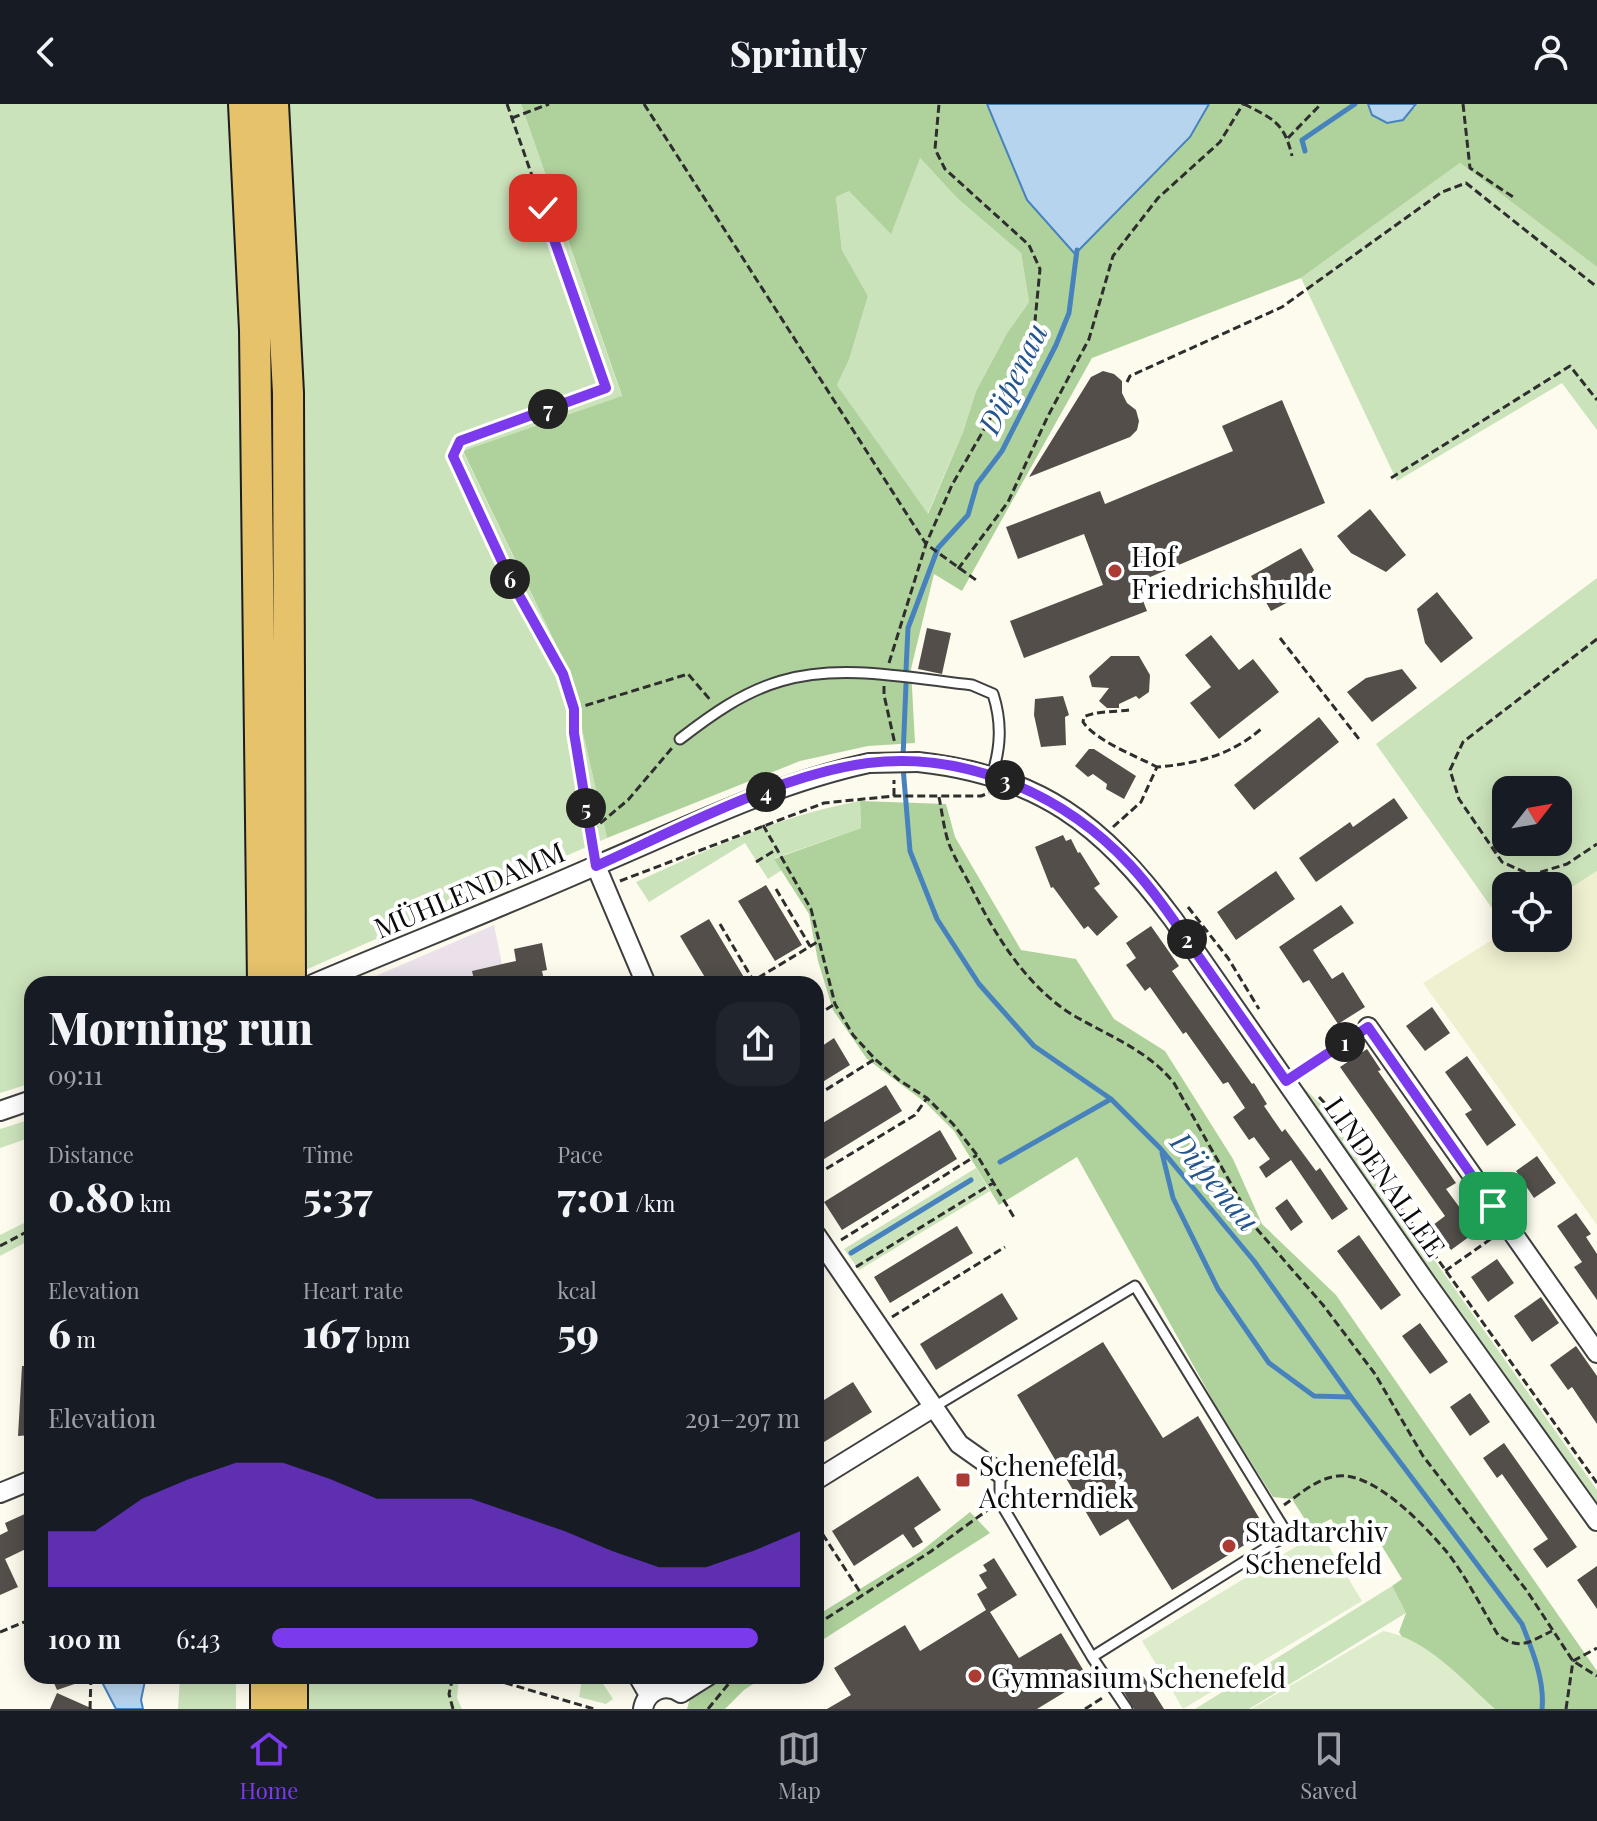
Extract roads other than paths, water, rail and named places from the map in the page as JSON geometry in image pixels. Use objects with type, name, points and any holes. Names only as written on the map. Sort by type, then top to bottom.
[{"type":"highway","points":[[244,104],[255,330],[263,976]]},
{"type":"highway","points":[[273,104],[288,393],[290,976]]},
{"type":"highway","points":[[266,1684],[266,1709]]},
{"type":"highway","points":[[292,1684],[292,1709]]},
{"type":"street","name":"LINDENALLEE","points":[[918,762],[956,766],[991,784],[1048,799],[1076,818],[1129,864],[1173,919],[1597,1521]]},
{"type":"street","name":"MÜHLENDAMM","points":[[332,976],[778,788],[869,763],[918,762]]},
{"type":"street","points":[[596,866],[643,976]]},
{"type":"street","points":[[1368,1027],[1597,1353]]},
{"type":"street","points":[[0,1111],[24,1103]]},
{"type":"street","points":[[824,1247],[959,1444],[1000,1473]]},
{"type":"street","points":[[824,1475],[934,1407]]},
{"type":"street","points":[[0,1493],[24,1483]]},
{"type":"street","points":[[646,1702],[663,1688],[672,1687],[680,1701],[699,1684]]},
{"type":"lane","points":[[680,739],[719,709],[781,681],[831,672],[972,685],[993,694],[998,711],[1000,749],[991,784]]},
{"type":"lane","points":[[934,1407],[1135,1286],[1283,1527],[1279,1540],[1092,1657]]},
{"type":"lane","points":[[1000,1473],[1000,1502],[1092,1657],[1127,1709]]},
{"type":"water","points":[[987,104],[1209,104],[1190,137],[1075,254],[1027,200]]},
{"type":"water","points":[[1368,104],[1416,104],[1403,120],[1387,123],[1372,115]]},
{"type":"water","points":[[103,1684],[144,1684],[141,1700],[143,1709],[116,1709]]},
{"type":"waterway","points":[[1305,151],[1302,140],[1355,104]]},
{"type":"waterway","name":"Düpenau","points":[[906,670],[908,628],[938,548],[968,515],[977,484],[1002,451],[1056,345],[1069,313],[1077,250]]},
{"type":"waterway","name":"Düpenau","points":[[903,757],[906,684]]},
{"type":"waterway","name":"Düpenau","points":[[903,767],[910,851],[937,919],[979,984],[1034,1046],[1111,1099],[1160,1148],[1254,1261],[1351,1397],[1522,1624],[1540,1676],[1542,1709]]},
{"type":"waterway","points":[[1000,1162],[1111,1099]]},
{"type":"waterway","points":[[1162,1153],[1173,1198],[1218,1289],[1269,1363],[1314,1396],[1350,1397]]},
{"type":"waterway","points":[[851,1253],[971,1180]]},
{"type":"place","name":"Hof Friedrichshulde","points":[[1115,571]]},
{"type":"place","name":"Schenefeld, Achterndiek","points":[[963,1480]]},
{"type":"place","name":"Stadtarchiv Schenefeld","points":[[1229,1546]]},
{"type":"place","name":"Gymnasium Schenefeld","points":[[975,1676]]}]
